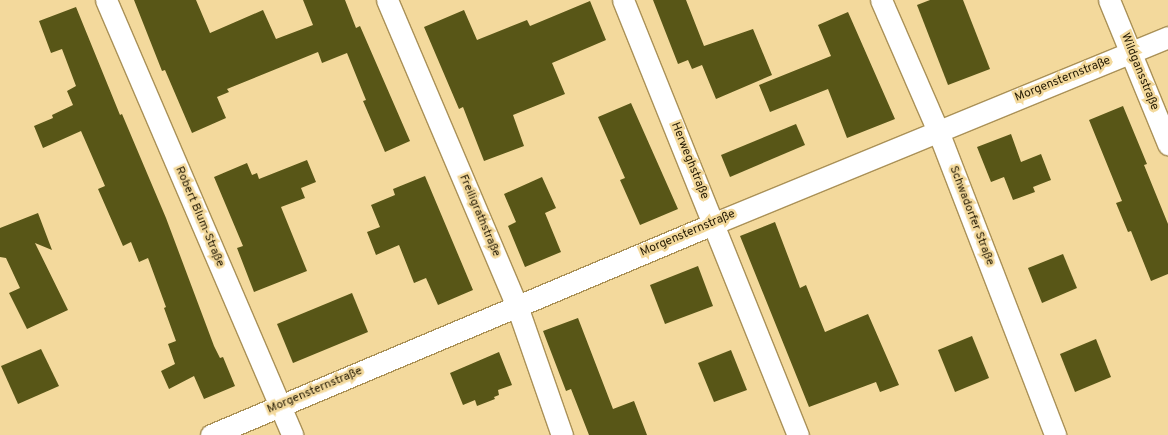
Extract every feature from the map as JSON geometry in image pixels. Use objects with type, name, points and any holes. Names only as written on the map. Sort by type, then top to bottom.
[{"type":"street","name":"Robert Blum-Straße","points":[[106,0],[292,435]]},
{"type":"street","name":"Freiligrathstraße","points":[[387,0],[517,306],[562,435]]},
{"type":"street","name":"Herweghstraße","points":[[623,0],[715,223],[798,435]]},
{"type":"street","name":"Schwadorfer Straße","points":[[881,0],[938,131],[1055,435]]},
{"type":"street","name":"Wildgansstraße","points":[[1110,0],[1168,144]]},
{"type":"street","name":"Morgensternstraße","points":[[211,435],[715,223],[1168,37]]},
{"type":"building","points":[[134,0],[196,0],[210,33],[263,10],[276,39],[313,25],[303,0],[345,0],[356,28],[360,26],[410,141],[385,152],[363,101],[366,100],[347,53],[322,63],[318,52],[227,89],[229,92],[217,97],[226,118],[192,133],[165,70],[162,71]]},
{"type":"building","points":[[653,0],[686,0],[704,46],[753,29],[772,75],[716,99],[702,65],[692,69],[688,60],[678,64]]},
{"type":"building","points":[[930,0],[963,0],[990,69],[948,85],[917,5]]},
{"type":"building","points":[[590,1],[606,40],[552,63],[565,94],[513,115],[524,146],[484,161],[463,107],[459,109],[424,27],[464,10],[477,40],[527,20],[530,26]]},
{"type":"building","points":[[76,7],[120,115],[122,114],[166,218],[214,346],[220,358],[223,357],[235,386],[204,399],[194,376],[169,389],[161,371],[175,364],[168,344],[176,341],[164,308],[166,307],[148,258],[139,262],[131,242],[123,246],[98,189],[105,186],[81,131],[43,148],[34,126],[53,118],[52,115],[73,105],[67,91],[76,86],[62,49],[51,53],[39,21]]},
{"type":"building","points":[[848,12],[895,119],[847,138],[828,89],[770,112],[759,85],[831,56],[818,25]]},
{"type":"building","points":[[631,103],[678,209],[640,225],[620,180],[625,178],[598,117]]},
{"type":"building","points":[[1123,106],[1147,164],[1144,165],[1168,224],[1168,274],[1151,281],[1131,231],[1128,232],[1116,203],[1122,201],[1089,120]]},
{"type":"building","points":[[796,124],[805,145],[730,177],[721,155]]},
{"type":"building","points":[[1011,134],[1021,162],[1041,154],[1051,180],[1033,187],[1035,192],[1013,200],[1004,177],[991,182],[977,147]]},
{"type":"building","points":[[307,160],[316,182],[301,188],[305,198],[281,207],[307,271],[254,292],[237,248],[243,246],[214,177],[247,163],[252,175],[257,173],[259,179]]},
{"type":"building","points":[[425,176],[473,290],[438,305],[426,278],[414,283],[399,245],[376,255],[367,232],[380,227],[371,205],[395,195],[393,189]]},
{"type":"building","points":[[542,177],[556,208],[545,213],[561,252],[525,267],[508,226],[516,222],[504,194]]},
{"type":"building","points":[[38,213],[52,250],[35,243],[68,310],[27,329],[9,293],[20,288],[6,258],[0,257],[0,228]]},
{"type":"building","points":[[775,222],[800,288],[806,285],[825,332],[868,314],[899,385],[880,392],[876,382],[809,407],[740,236]]},
{"type":"building","points":[[1063,254],[1077,288],[1042,303],[1028,268]]},
{"type":"building","points":[[698,266],[713,306],[665,324],[650,285]]},
{"type":"building","points":[[352,293],[368,332],[293,363],[277,324]]},
{"type":"building","points":[[578,318],[613,409],[634,401],[647,435],[589,435],[571,389],[566,391],[543,331]]},
{"type":"building","points":[[972,336],[989,378],[955,392],[938,350]]},
{"type":"building","points":[[1096,339],[1111,377],[1075,392],[1060,354]]},
{"type":"building","points":[[41,349],[59,386],[18,404],[1,366]]},
{"type":"building","points":[[731,350],[747,390],[714,402],[698,363]]},
{"type":"building","points":[[499,352],[512,385],[498,390],[499,395],[494,397],[495,399],[477,406],[475,400],[463,405],[450,373]]}]
